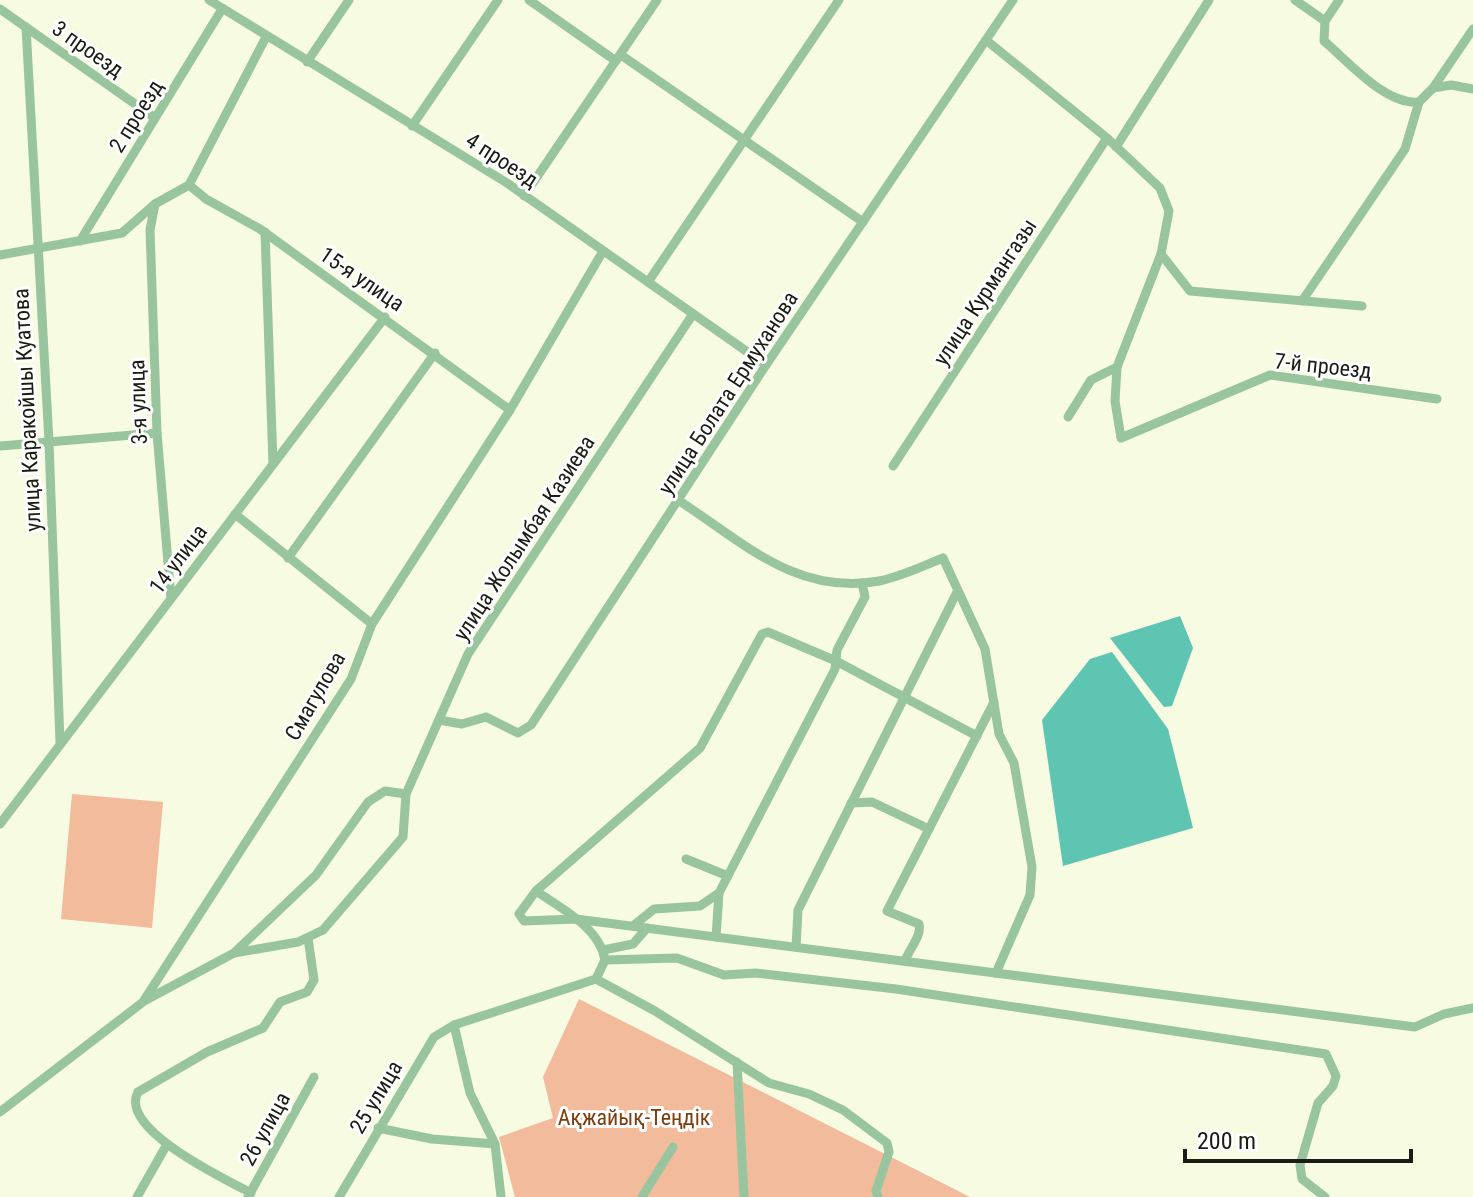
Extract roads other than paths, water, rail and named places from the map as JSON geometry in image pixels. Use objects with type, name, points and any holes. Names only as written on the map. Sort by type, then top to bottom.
[{"type":"street","points":[[307,62],[349,0]]},
{"type":"street","points":[[412,126],[498,0]]},
{"type":"street","points":[[529,0],[863,222]]},
{"type":"street","points":[[524,196],[657,0]]},
{"type":"street","points":[[648,282],[839,0]]},
{"type":"street","name":"улица Болата Ермуханова","points":[[439,720],[462,724],[486,717],[518,733],[531,725],[766,365],[1013,0]]},
{"type":"street","points":[[1116,147],[1209,0]]},
{"type":"street","points":[[1295,0],[1325,21]]},
{"type":"street","points":[[1339,0],[1325,21],[1322,31],[1324,41],[1392,96],[1408,103],[1419,102]]},
{"type":"street","name":"4 проезд","points":[[216,4],[524,196],[766,365]]},
{"type":"street","name":"2 проезд","points":[[80,241],[155,118],[216,4]]},
{"type":"street","name":"3 проезд","points":[[0,9],[155,118]]},
{"type":"street","name":"улица Каракойшы Куатова","points":[[26,27],[49,442],[60,743]]},
{"type":"street","points":[[1302,301],[1405,149],[1419,102],[1433,88],[1473,29]]},
{"type":"street","points":[[0,255],[122,233],[155,204],[189,185],[266,37]]},
{"type":"street","points":[[986,40],[1107,138],[1160,188],[1169,211],[1161,254],[1117,367],[1091,380],[1068,417]]},
{"type":"street","points":[[1433,88],[1451,85],[1473,89]]},
{"type":"street","name":"улица Курмангазы","points":[[893,466],[1107,138]]},
{"type":"street","name":"15-я улица","points":[[189,185],[265,232],[510,410]]},
{"type":"street","name":"3-я улица","points":[[155,204],[150,230],[157,433],[171,598]]},
{"type":"street","points":[[265,232],[273,464]]},
{"type":"street","name":"Смагулова","points":[[0,1112],[143,1002],[351,679],[372,624],[510,410],[603,251]]},
{"type":"street","points":[[1161,254],[1190,291],[1362,306]]},
{"type":"street","name":"улица Жолымбая Казиева","points":[[234,953],[308,938],[323,930],[364,887],[403,837],[406,794],[468,654],[693,314]]},
{"type":"street","name":"14 улица","points":[[0,824],[385,317]]},
{"type":"street","points":[[288,558],[435,353]]},
{"type":"street","name":"7-й проезд","points":[[1117,367],[1115,401],[1121,438],[1270,375],[1437,399]]},
{"type":"street","points":[[0,446],[157,433]]},
{"type":"street","points":[[678,500],[782,570],[814,580],[845,585],[882,581],[943,558],[985,649],[999,734],[1014,763],[1032,867],[1030,895],[996,973]]},
{"type":"street","points":[[235,514],[372,624]]},
{"type":"street","points":[[716,937],[719,893],[835,669],[837,650],[865,597],[862,583]]},
{"type":"street","points":[[796,947],[798,910],[957,592]]},
{"type":"street","points":[[977,736],[836,661],[776,634],[762,634],[700,748],[536,891],[519,914],[524,921],[576,919],[1415,1027],[1444,1014],[1473,1008]]},
{"type":"street","points":[[905,961],[910,946],[918,938],[919,924],[887,911],[994,702]]},
{"type":"street","name":"улица Жолымбая Казиева","points":[[143,1002],[234,953],[316,875],[368,802],[385,791],[406,794]]},
{"type":"street","points":[[851,803],[872,802],[929,829]]},
{"type":"street","points":[[686,859],[728,876]]},
{"type":"street","points":[[536,891],[576,919],[604,955],[677,958],[724,975],[756,973],[896,989],[1326,1054],[1336,1076],[1333,1086],[1318,1103],[1300,1165],[1302,1179],[1325,1197]]},
{"type":"street","points":[[633,926],[654,909],[700,906],[719,893]]},
{"type":"street","points":[[604,955],[633,944],[647,928]]},
{"type":"street","points":[[250,1195],[166,1146],[136,1110],[138,1092],[207,1052],[263,1028],[280,1002],[307,992],[314,980],[308,938]]},
{"type":"street","points":[[596,979],[604,955]]},
{"type":"street","points":[[501,1197],[495,1144],[470,1093],[454,1025],[596,979],[769,1083],[809,1094],[843,1110],[887,1143],[889,1152],[876,1191],[878,1197]]},
{"type":"street","name":"25 улица","points":[[339,1197],[434,1037],[454,1025]]},
{"type":"street","points":[[737,1062],[744,1197]]},
{"type":"street","name":"26 улица","points":[[250,1195],[314,1077]]},
{"type":"street","points":[[378,1128],[432,1139],[495,1144]]},
{"type":"street","points":[[137,1197],[166,1146]]},
{"type":"street","points":[[642,1197],[673,1147]]},
{"type":"water","points":[[1180,616],[1193,648],[1172,706],[1164,707],[1110,638]]},
{"type":"water","points":[[1112,652],[1168,729],[1193,828],[1063,866],[1042,720],[1090,659]]},
{"type":"park label","name":"Ақжайық-Теңдік","points":[[634,1117]]}]
